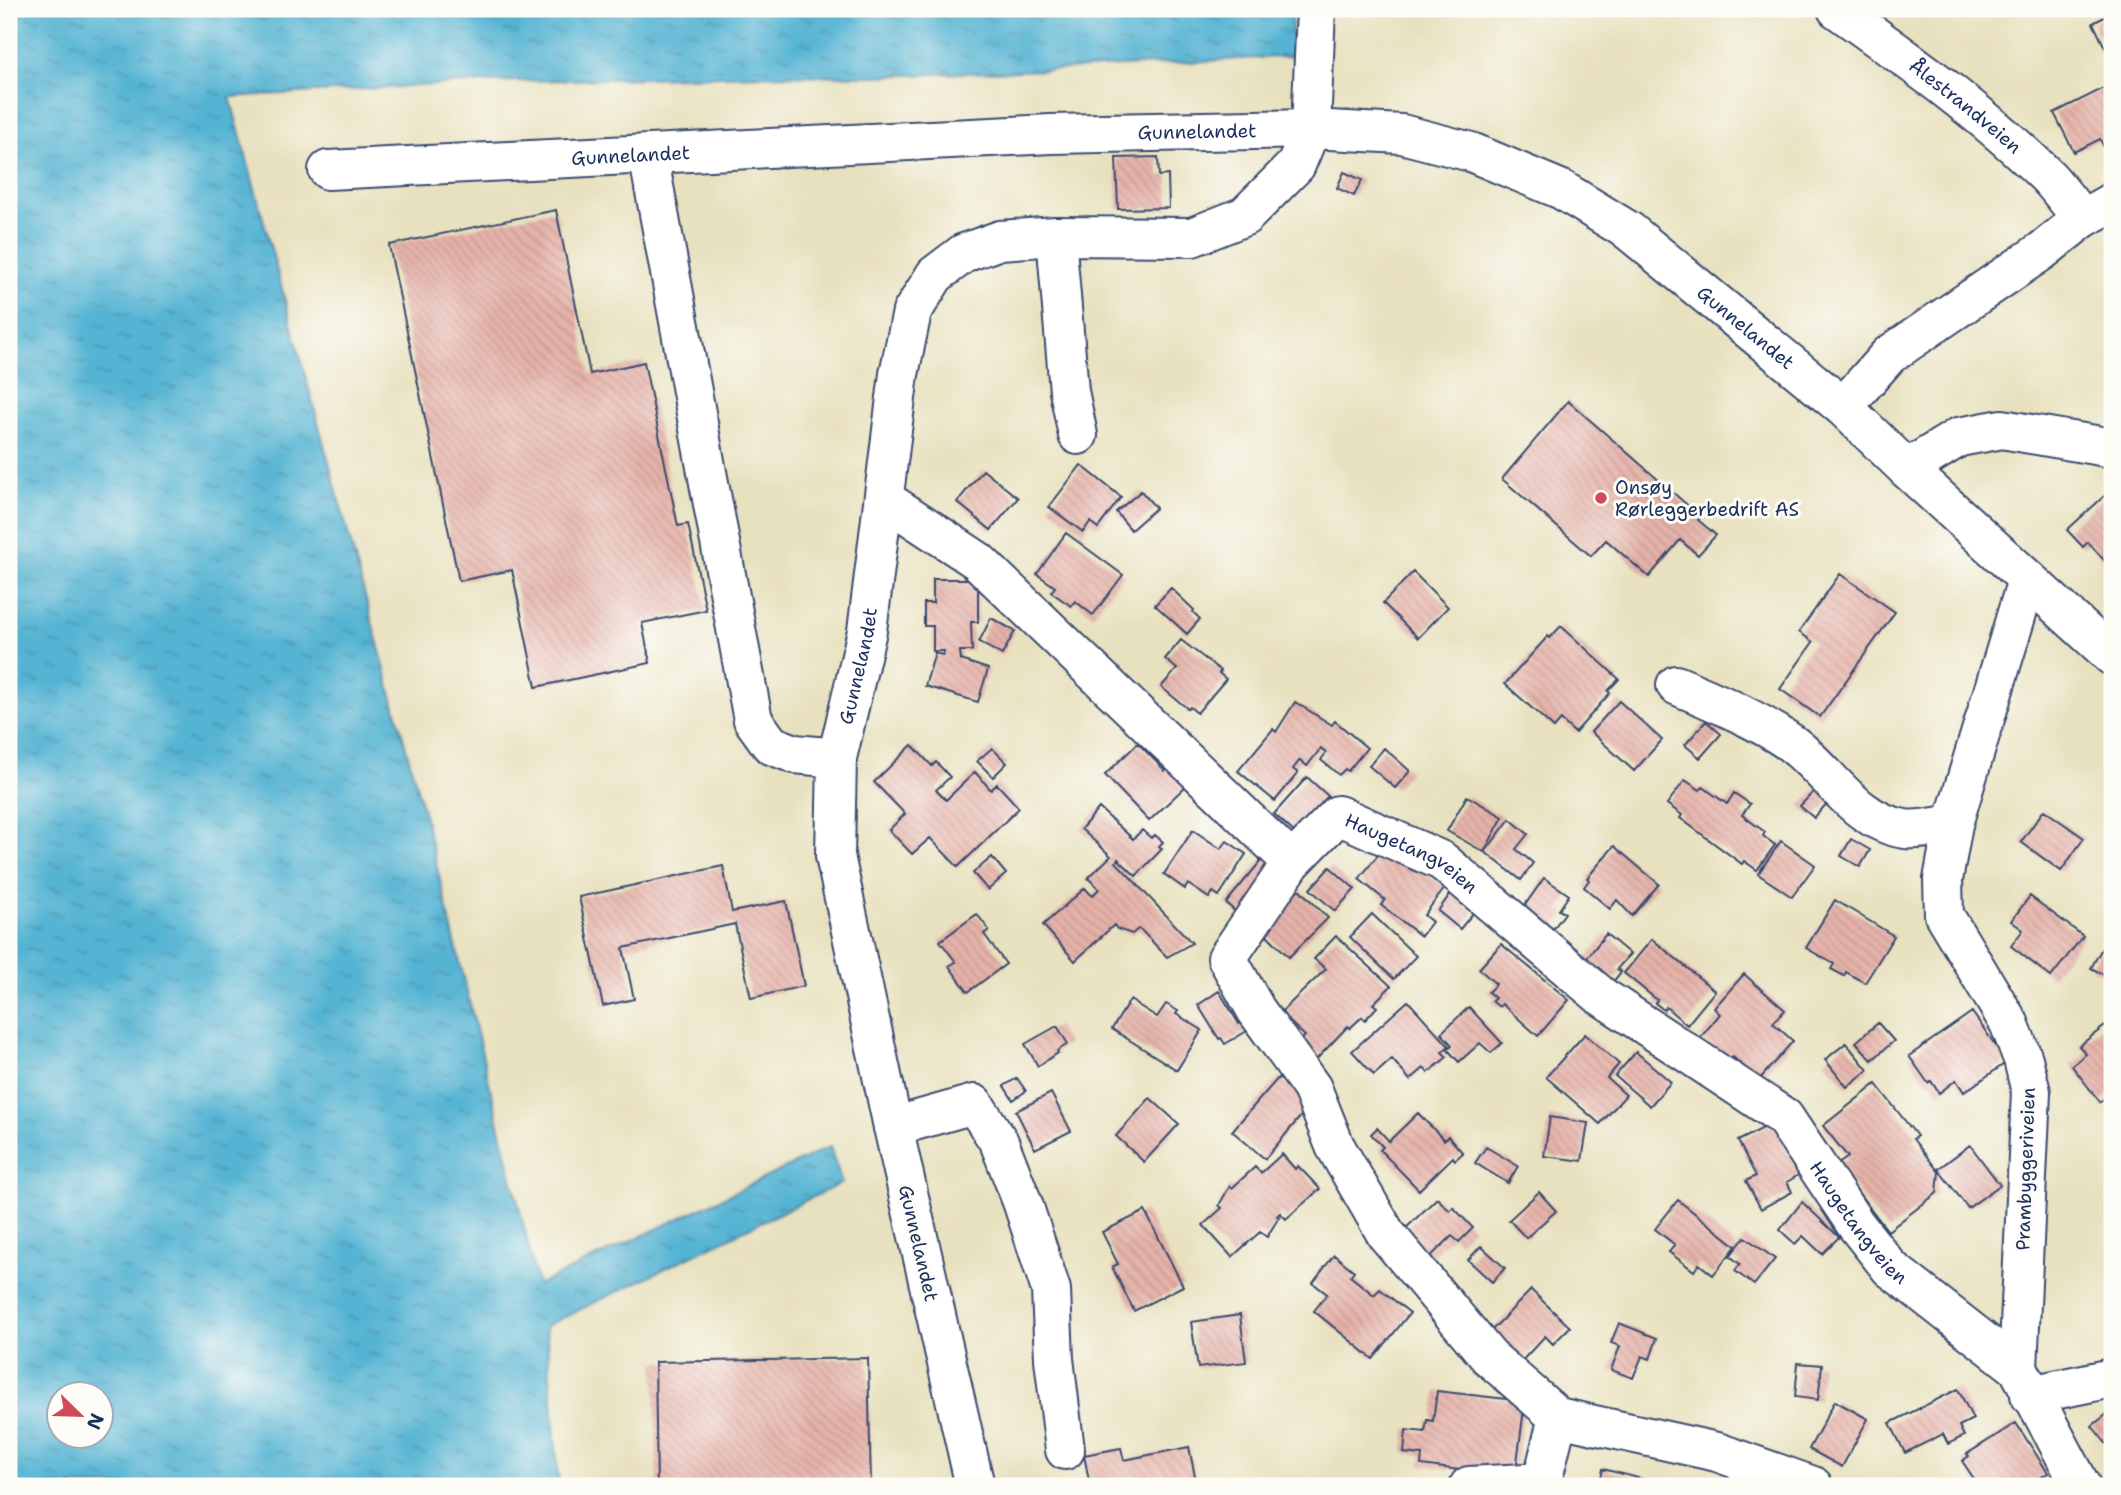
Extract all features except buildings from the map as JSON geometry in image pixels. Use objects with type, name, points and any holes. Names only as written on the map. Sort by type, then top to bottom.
[{"type":"street","points":[[1311,129],[1316,9]]},
{"type":"street","name":"Ålestrandveien","points":[[1837,9],[1934,79],[2049,178],[2097,211],[1889,355],[1843,407]]},
{"type":"street","name":"Gunnelandet","points":[[975,1486],[892,1127],[835,856],[837,758],[867,631],[899,374],[912,312],[935,275],[964,253],[1000,240],[1056,236],[1192,237],[1245,216],[1296,165],[1311,129]]},
{"type":"street","name":"Gunnelandet","points":[[328,170],[1051,134],[1311,129],[1402,134],[1471,152],[1562,190],[1629,231],[1843,407],[2112,656]]},
{"type":"street","points":[[648,154],[753,720],[771,745],[796,754],[837,758]]},
{"type":"street","points":[[1056,236],[1069,391],[1078,435]]},
{"type":"street","points":[[1907,469],[1959,437],[2002,429],[2112,448]]},
{"type":"street","points":[[884,499],[978,561],[1292,862]]},
{"type":"street","name":"Prambyggeriveien","points":[[2024,1382],[2031,1092],[2023,1059],[2009,1023],[1944,915],[1944,880],[1953,824],[2028,580]]},
{"type":"street","points":[[1675,685],[1772,730],[1816,765],[1859,809],[1882,823],[1907,829],[1953,824]]},
{"type":"street","name":"Haugetangveien","points":[[1558,1417],[1489,1357],[1386,1234],[1335,1146],[1312,1088],[1256,1010],[1227,958],[1292,862],[1338,815],[1442,861],[1601,996],[1784,1117],[1856,1225],[1890,1268],[2024,1382],[2081,1486]]},
{"type":"street","points":[[892,1127],[974,1104],[999,1142],[1051,1290],[1065,1450]]},
{"type":"street","points":[[2024,1382],[2112,1378]]},
{"type":"street","points":[[1468,1486],[1542,1484],[1558,1417],[1717,1452],[1813,1486]]},
{"type":"water","points":[[9,9],[1291,9],[1293,56],[1053,70],[873,76],[762,75],[486,82],[230,97],[424,814],[538,1285],[830,1147],[842,1183],[546,1326],[559,1486],[9,1486]]},
{"type":"place","name":"Onsøy Rørleggerbedrift AS","points":[[1601,498]]}]
